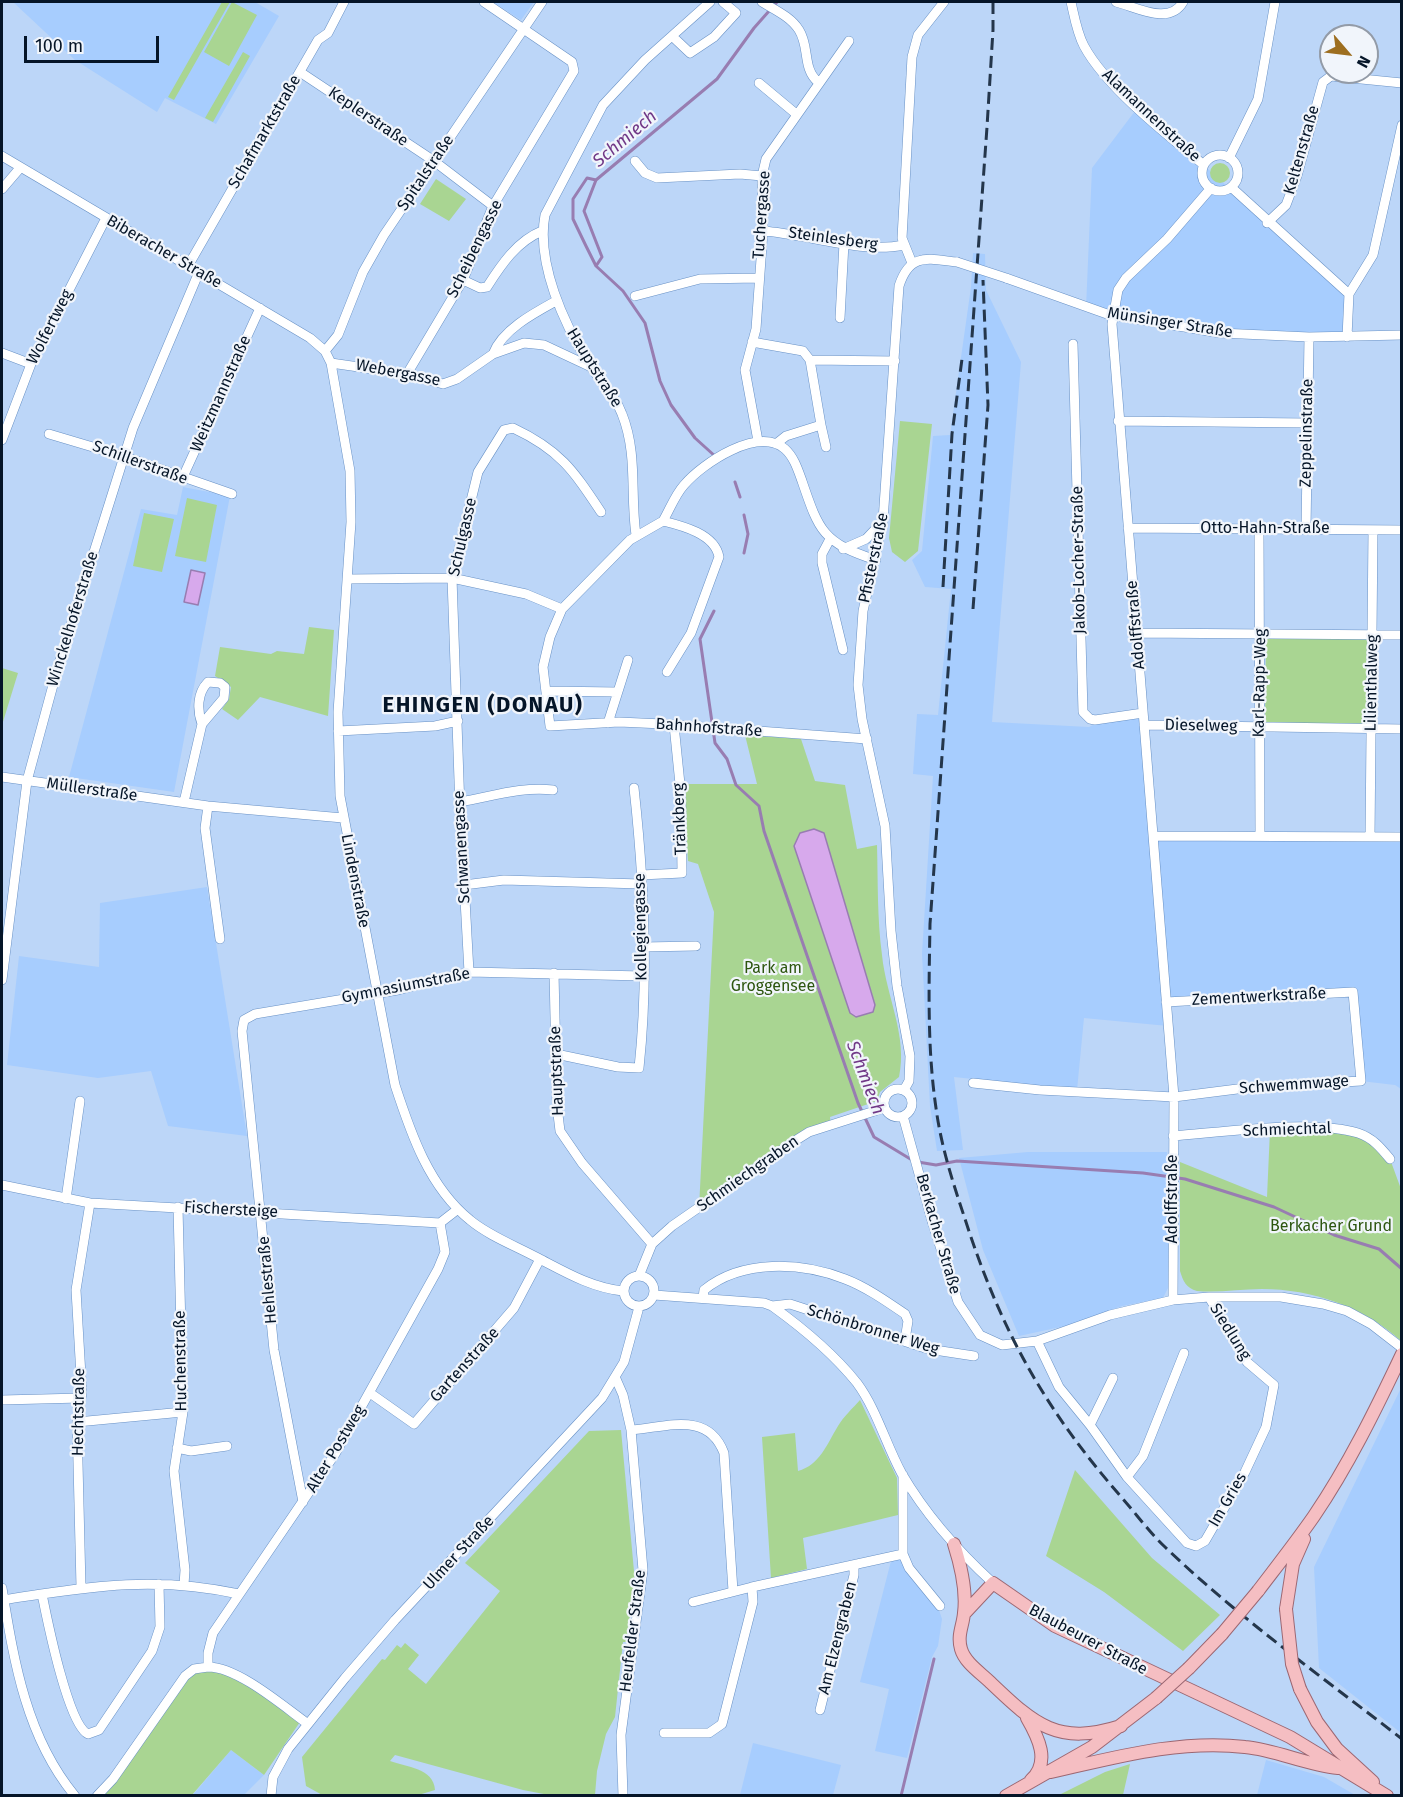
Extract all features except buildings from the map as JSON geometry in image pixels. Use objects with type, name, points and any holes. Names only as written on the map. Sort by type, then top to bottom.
[{"type":"main road","points":[[1006,1796],[1051,1772],[1121,1726],[1189,1668],[1222,1634],[1258,1591],[1314,1516],[1360,1440],[1401,1354]]},
{"type":"main road","points":[[1314,1516],[1314,1523],[1293,1564],[1286,1609],[1292,1664],[1300,1689],[1317,1722],[1337,1749],[1385,1795]]},
{"type":"main road","points":[[954,1544],[962,1572],[964,1614],[960,1626],[962,1651],[967,1660],[1027,1718],[1042,1755],[1036,1775],[1021,1789]]},
{"type":"main road","points":[[964,1614],[993,1583]]},
{"type":"main road","name":"Blaubeurer Straße","points":[[993,1583],[1070,1634],[1243,1714],[1344,1769],[1385,1795]]},
{"type":"main road","points":[[1027,1718],[1069,1733],[1086,1734],[1121,1726]]},
{"type":"main road","points":[[1051,1772],[1160,1749],[1201,1746],[1244,1746],[1283,1754],[1326,1767],[1344,1769]]},
{"type":"street","name":"Schafmarktstraße","points":[[188,266],[318,40],[328,33],[344,2]]},
{"type":"street","points":[[484,2],[524,27]]},
{"type":"street","name":"Spitalstraße","points":[[325,351],[338,335],[372,255],[542,2]]},
{"type":"street","name":"Hauptstraße","points":[[636,535],[633,513],[634,462],[628,434],[614,398],[591,367],[556,301],[542,231],[545,214],[603,105],[672,36],[710,2]]},
{"type":"street","points":[[672,36],[690,52],[704,43],[736,13],[723,2]]},
{"type":"street","points":[[912,262],[904,245],[902,232],[913,50],[929,19],[944,2]]},
{"type":"street","name":"Alamannenstraße","points":[[1071,2],[1083,45],[1104,73],[1146,115],[1204,165]]},
{"type":"street","points":[[1116,2],[1161,14],[1171,14],[1179,10],[1183,2]]},
{"type":"street","points":[[1210,188],[1221,191],[1231,187],[1238,172],[1228,158],[1258,99],[1275,2]]},
{"type":"street","points":[[769,6],[794,22],[800,30],[805,40],[809,70],[818,82]]},
{"type":"street","name":"Scheibengasse","points":[[407,374],[463,280],[493,206],[572,77],[574,70],[572,62],[524,27]]},
{"type":"street","name":"Tuchergasse","points":[[758,441],[745,370],[756,329],[763,231],[762,176],[766,159],[795,113],[849,40]]},
{"type":"street","name":"Keplerstraße","points":[[300,72],[434,161],[493,206]]},
{"type":"street","name":"Keltenstraße","points":[[1267,223],[1286,205],[1298,176],[1317,95],[1323,82],[1331,76],[1401,83]]},
{"type":"street","points":[[759,83],[795,113]]},
{"type":"street","points":[[1347,337],[1349,294],[1373,255],[1401,125]]},
{"type":"street","name":"Biberacher Straße","points":[[3,156],[310,338],[325,351]]},
{"type":"street","name":"Alamannenstraße","points":[[1210,188],[1202,176],[1204,165],[1217,156],[1228,158]]},
{"type":"street","points":[[635,161],[645,173],[657,178],[740,174],[762,176]]},
{"type":"street","points":[[2,189],[5,178],[20,168]]},
{"type":"street","points":[[1231,187],[1267,223],[1349,294]]},
{"type":"street","name":"Adolffstraße","points":[[1173,1300],[1174,1097],[1119,421],[1113,316],[1118,290],[1126,278],[1167,239],[1210,188]]},
{"type":"street","name":"Wolfertweg","points":[[2,440],[31,364],[106,218]]},
{"type":"street","points":[[463,280],[480,288],[487,287],[501,266],[528,237],[542,231]]},
{"type":"street","name":"Steinlesberg","points":[[763,231],[894,248],[904,245]]},
{"type":"street","points":[[840,318],[844,243]]},
{"type":"street","name":"Münsinger Straße","points":[[912,262],[930,259],[957,262],[1113,316],[1221,333],[1309,337],[1401,335]]},
{"type":"street","name":"Pfisterstraße","points":[[904,1090],[909,1081],[910,1056],[892,942],[885,826],[858,685],[860,632],[883,521],[899,286],[903,274],[912,262]]},
{"type":"street","name":"Winckelhoferstraße","points":[[2,980],[27,781],[59,663],[123,456],[199,272]]},
{"type":"street","points":[[635,296],[700,279],[758,278]]},
{"type":"street","name":"Webergasse","points":[[492,354],[495,346],[529,316],[556,301]]},
{"type":"street","name":"Weitzmannstraße","points":[[182,479],[260,308]]},
{"type":"street","name":"Zeppelinstraße","points":[[1306,529],[1309,337]]},
{"type":"street","points":[[752,342],[803,351],[810,360],[826,447]]},
{"type":"street","name":"Webergasse","points":[[331,363],[407,374],[443,384],[457,379],[492,354],[512,346],[534,343],[560,351],[591,367]]},
{"type":"street","name":"Jakob-Locher-Straße","points":[[1072,345],[1083,712],[1090,719],[1095,720],[1143,713]]},
{"type":"street","name":"Lindenstraße","points":[[325,351],[331,363],[350,471],[351,515],[338,731],[338,768],[343,818],[395,1085],[407,1124],[425,1163],[458,1209],[477,1225],[590,1284],[623,1291]]},
{"type":"street","points":[[2,353],[31,364]]},
{"type":"street","points":[[810,360],[895,361]]},
{"type":"street","points":[[1119,421],[1307,423]]},
{"type":"street","points":[[776,444],[786,436],[821,425]]},
{"type":"street","name":"Schulgasse","points":[[458,721],[452,578],[478,472],[504,430],[513,428],[537,439],[571,467],[601,512]]},
{"type":"street","name":"Schillerstraße","points":[[49,434],[123,456],[182,479],[232,494]]},
{"type":"street","points":[[617,692],[548,691],[543,672],[544,655],[562,609],[636,535],[663,521],[682,488],[711,463],[726,454],[758,441],[776,444],[792,457],[820,529],[843,549],[876,560]]},
{"type":"street","points":[[663,521],[703,534],[718,550],[719,557],[691,633],[667,672]]},
{"type":"street","points":[[843,549],[866,539],[883,521]]},
{"type":"street","name":"Otto-Hahn-Straße","points":[[1128,528],[1401,530]]},
{"type":"street","name":"Karl-Rapp-Weg","points":[[1259,529],[1260,837]]},
{"type":"street","name":"Lilienthalweg","points":[[1370,837],[1373,530]]},
{"type":"street","points":[[830,539],[822,554],[822,562],[843,650]]},
{"type":"street","points":[[347,579],[452,578],[526,594],[562,609]]},
{"type":"street","points":[[1137,633],[1401,635]]},
{"type":"street","points":[[608,723],[628,660]]},
{"type":"street","name":"Bahnhofstraße","points":[[548,691],[550,726],[608,723],[674,724],[867,739]]},
{"type":"street","points":[[338,731],[435,726],[458,721]]},
{"type":"street","name":"Schwanengasse","points":[[458,721],[459,802],[469,972]]},
{"type":"street","points":[[183,802],[202,724]]},
{"type":"street","name":"Tränkberg","points":[[641,880],[682,873],[681,794],[674,724]]},
{"type":"street","name":"Dieselweg","points":[[1144,725],[1401,729]]},
{"type":"street","name":"Müllerstraße","points":[[2,777],[208,806],[343,818]]},
{"type":"street","points":[[459,802],[540,788],[553,790]]},
{"type":"street","name":"Kollegiengasse","points":[[556,1054],[618,1067],[639,1068],[643,947],[634,788]]},
{"type":"street","points":[[208,806],[205,828],[220,939]]},
{"type":"street","points":[[1154,836],[1401,837]]},
{"type":"street","points":[[464,885],[504,880],[641,880]]},
{"type":"street","points":[[643,947],[696,946]]},
{"type":"street","name":"Gymnasiumstraße","points":[[244,1020],[255,1014],[425,985],[469,972],[643,976]]},
{"type":"street","name":"Hauptstraße","points":[[554,973],[560,1131],[582,1163],[652,1244]]},
{"type":"street","name":"Zementwerkstraße","points":[[1166,1002],[1353,992]]},
{"type":"street","name":"Schwemmwage","points":[[1174,1097],[1253,1087],[1361,1081],[1353,992]]},
{"type":"street","name":"Hehlestraße","points":[[244,1020],[242,1031],[274,1350],[303,1502]]},
{"type":"street","points":[[973,1083],[1040,1090],[1174,1097]]},
{"type":"street","name":"Schmiechgraben","points":[[639,1275],[652,1244],[672,1226],[809,1132],[874,1113],[884,1108],[888,1093],[896,1089],[904,1090]]},
{"type":"street","points":[[884,1108],[894,1117],[903,1116],[910,1110],[912,1101],[904,1090]]},
{"type":"street","points":[[66,1199],[80,1101]]},
{"type":"street","name":"Berkacher Straße","points":[[903,1116],[932,1221],[958,1302],[980,1335],[1002,1345],[1037,1341],[1110,1315],[1173,1300],[1209,1297],[1281,1297],[1323,1304],[1358,1317],[1401,1348]]},
{"type":"street","name":"Schmiechtal","points":[[1173,1136],[1325,1126],[1360,1133],[1378,1144],[1390,1159]]},
{"type":"street","name":"Fischersteige","points":[[2,1185],[90,1203],[440,1223]]},
{"type":"street","name":"Hechtstraße","points":[[81,1587],[77,1422],[81,1398],[76,1290],[90,1203]]},
{"type":"street","name":"Huchenstraße","points":[[178,1207],[183,1412],[174,1471],[185,1570],[184,1585]]},
{"type":"street","points":[[440,1223],[458,1209]]},
{"type":"street","name":"Alter Postweg","points":[[208,1667],[208,1653],[213,1633],[335,1454],[425,1294],[445,1252],[440,1223]]},
{"type":"street","name":"Gartenstraße","points":[[370,1393],[414,1424],[514,1308],[540,1259]]},
{"type":"street","points":[[703,1298],[704,1290],[733,1273],[775,1267],[806,1269],[846,1280],[905,1314],[908,1321],[905,1340],[915,1343]]},
{"type":"street","points":[[639,1275],[653,1284],[654,1295],[648,1303],[639,1306],[628,1302],[623,1291],[628,1280],[639,1275]]},
{"type":"street","points":[[654,1295],[772,1306]]},
{"type":"street","name":"Siedlung","points":[[1209,1297],[1247,1362],[1274,1385],[1266,1427]]},
{"type":"street","name":"Schönbronner Weg","points":[[772,1306],[790,1304],[928,1349],[975,1356]]},
{"type":"street","name":"Ulmer Straße","points":[[271,1796],[277,1768],[308,1724],[384,1632],[602,1398],[616,1379],[629,1347],[639,1306]]},
{"type":"street","name":"Blaubeurer Straße","points":[[772,1306],[818,1341],[857,1384],[903,1475],[954,1544],[993,1583]]},
{"type":"street","name":"Im Gries","points":[[1037,1341],[1059,1387],[1090,1425],[1127,1477],[1187,1543],[1196,1546],[1205,1540],[1245,1472],[1266,1427]]},
{"type":"street","points":[[1127,1477],[1143,1456],[1184,1353]]},
{"type":"street","points":[[1090,1425],[1113,1378]]},
{"type":"street","name":"Heufelder Straße","points":[[616,1379],[623,1395],[631,1430],[643,1570],[621,1735],[623,1796]]},
{"type":"street","points":[[2,1400],[81,1398]]},
{"type":"street","points":[[77,1422],[183,1412]]},
{"type":"street","points":[[631,1430],[692,1425],[710,1430],[719,1441],[724,1454],[734,1591]]},
{"type":"street","points":[[177,1448],[191,1451],[227,1446]]},
{"type":"street","points":[[903,1475],[903,1554],[909,1568],[940,1606]]},
{"type":"street","name":"Am Elzengraben","points":[[693,1602],[903,1554]]},
{"type":"street","name":"Am Elzengraben","points":[[820,1710],[854,1575],[854,1565]]},
{"type":"street","points":[[2,1600],[81,1587],[128,1583],[184,1585],[239,1594]]},
{"type":"street","points":[[42,1593],[69,1703],[82,1732],[88,1734],[99,1730],[152,1652],[160,1626],[159,1584]]},
{"type":"street","points":[[664,1733],[709,1732],[722,1724],[753,1602],[752,1587]]},
{"type":"street","points":[[2,1588],[2,1600],[17,1674],[40,1743],[58,1776],[75,1796]]},
{"type":"street","points":[[97,1796],[113,1779],[185,1676],[194,1669],[208,1667],[226,1670],[244,1679],[308,1724]]},
{"type":"shaded area","points":[[13,2],[255,2],[279,16],[216,124],[165,98],[157,112],[75,60]]},
{"type":"shaded area","points":[[493,2],[534,2],[521,20]]},
{"type":"shaded area","points":[[1138,107],[1349,294],[1347,337],[1220,333],[1086,308],[1092,168]]},
{"type":"shaded area","points":[[973,253],[985,254],[986,290],[1021,362],[992,722],[1089,727],[1110,717],[1143,713],[1154,835],[1192,840],[1401,842],[1401,1089],[1395,1085],[1361,1081],[1353,992],[1166,1002],[1168,1026],[1084,1018],[1077,1090],[954,1077],[963,1150],[937,1151],[930,1106],[922,954],[933,776],[913,774],[917,714],[938,715],[951,589],[925,587],[912,560],[922,551],[933,436],[950,435],[971,287]]},
{"type":"shaded area","points":[[183,487],[230,496],[174,792],[69,777],[141,509],[177,515]]},
{"type":"shaded area","points":[[191,570],[205,573],[198,605],[184,602]]},
{"type":"shaded area","points":[[814,829],[824,833],[875,1005],[873,1012],[856,1017],[850,1013],[794,846],[800,833]]},
{"type":"shaded area","points":[[207,887],[247,1136],[168,1126],[151,1071],[98,1078],[7,1065],[19,956],[99,967],[100,903]]},
{"type":"shaded area","points":[[1028,1152],[1167,1152],[1169,1286],[1163,1298],[1122,1306],[1065,1326],[1019,1336],[983,1250],[959,1158]]},
{"type":"shaded area","points":[[1401,1388],[1401,1733],[1319,1668],[1314,1567]]},
{"type":"shaded area","points":[[901,1558],[938,1607],[942,1619],[938,1646],[932,1657],[907,1758],[875,1751],[889,1689],[860,1682],[891,1561]]},
{"type":"shaded area","points":[[753,1743],[841,1765],[833,1795],[740,1795]]},
{"type":"shaded area","points":[[231,1750],[264,1775],[244,1795],[192,1796]]},
{"type":"shaded area","points":[[1266,1760],[1324,1777],[1355,1795],[1257,1795]]},
{"type":"green space","points":[[222,2],[230,2],[174,100],[168,97]]},
{"type":"green space","points":[[232,2],[257,15],[229,66],[204,52]]},
{"type":"green space","points":[[243,52],[250,56],[213,122],[205,118]]},
{"type":"green space","points":[[1220,163],[1227,166],[1230,173],[1227,180],[1220,183],[1213,180],[1210,173],[1213,166]]},
{"type":"green space","points":[[436,179],[466,199],[449,221],[420,204]]},
{"type":"green space","points":[[900,421],[932,424],[918,551],[905,562],[892,552],[889,538]]},
{"type":"green space","points":[[187,498],[217,505],[206,562],[175,556]]},
{"type":"green space","points":[[144,513],[174,519],[162,572],[133,566]]},
{"type":"green space","points":[[309,627],[334,630],[328,716],[260,697],[238,720],[222,709],[229,699],[231,687],[215,676],[220,647],[271,654],[277,651],[304,654]]},
{"type":"green space","points":[[1266,637],[1368,639],[1367,724],[1265,723]]},
{"type":"green space","points":[[2,668],[18,673],[2,725]]},
{"type":"green space","name":"Park am Groggensee","points":[[745,735],[801,739],[815,781],[845,785],[857,849],[877,845],[880,941],[884,970],[899,1031],[901,1062],[899,1077],[880,1092],[877,1101],[830,1117],[831,1125],[809,1132],[699,1208],[714,912],[698,864],[688,861],[683,784],[757,784]],"holes":[[[814,829],[824,834],[875,1004]]]},
{"type":"green space","name":"Berkacher Grund","points":[[1325,1126],[1360,1133],[1390,1159],[1401,1189],[1401,1341],[1371,1319],[1318,1296],[1262,1289],[1197,1291],[1188,1286],[1181,1275],[1180,1162],[1267,1197],[1270,1130]]},
{"type":"green space","points":[[860,1400],[897,1478],[898,1515],[803,1538],[807,1569],[771,1578],[762,1437],[795,1433],[798,1471],[806,1468],[817,1459],[845,1416]]},
{"type":"green space","points":[[621,1430],[635,1582],[626,1642],[623,1642],[615,1717],[606,1734],[597,1771],[595,1795],[549,1795],[523,1790],[395,1755],[390,1761],[425,1773],[430,1777],[435,1790],[415,1796],[324,1796],[306,1786],[302,1757],[382,1659],[385,1660],[397,1645],[401,1648],[405,1643],[419,1655],[408,1669],[426,1684],[500,1591],[465,1563],[589,1431]]},
{"type":"green space","points":[[1075,1470],[1152,1558],[1220,1615],[1183,1651],[1104,1592],[1046,1556]]},
{"type":"green space","points":[[194,1669],[226,1670],[302,1719],[264,1775],[231,1750],[192,1795],[97,1796]]},
{"type":"green space","points":[[1130,1764],[1123,1795],[1059,1795],[1105,1772]]},
{"type":"waterway","name":"Schmiech","points":[[716,457],[695,438],[671,405],[660,381],[645,323],[623,291],[596,266],[573,219],[573,199],[587,178],[596,180],[717,79],[754,28],[777,2]]},
{"type":"waterway","points":[[596,180],[584,211],[602,257],[596,266]]},
{"type":"waterway","name":"Schmiech","points":[[735,482],[740,497]]},
{"type":"waterway","name":"Schmiech","points":[[744,515],[748,534],[744,553]]},
{"type":"waterway","name":"Schmiech","points":[[714,611],[700,639],[715,743],[727,759],[736,785],[759,806],[764,831],[858,1103],[874,1137],[912,1160]]},
{"type":"waterway","name":"Schmiech","points":[[918,1162],[936,1165],[957,1161],[1143,1173],[1185,1179],[1274,1207],[1334,1235],[1379,1249],[1402,1269]]},
{"type":"waterway","points":[[901,1796],[934,1659]]},
{"type":"railway","points":[[993,2],[987,127],[930,924],[931,1062],[938,1122],[944,1150],[979,1260],[1010,1333],[1048,1401],[1095,1466],[1154,1536],[1193,1573],[1281,1646],[1402,1739]]},
{"type":"railway","points":[[973,609],[988,405],[983,280]]},
{"type":"railway","points":[[943,587],[952,434],[962,359]]},
{"type":"district","name":"EHINGEN (DONAU)","points":[[483,706]]}]
